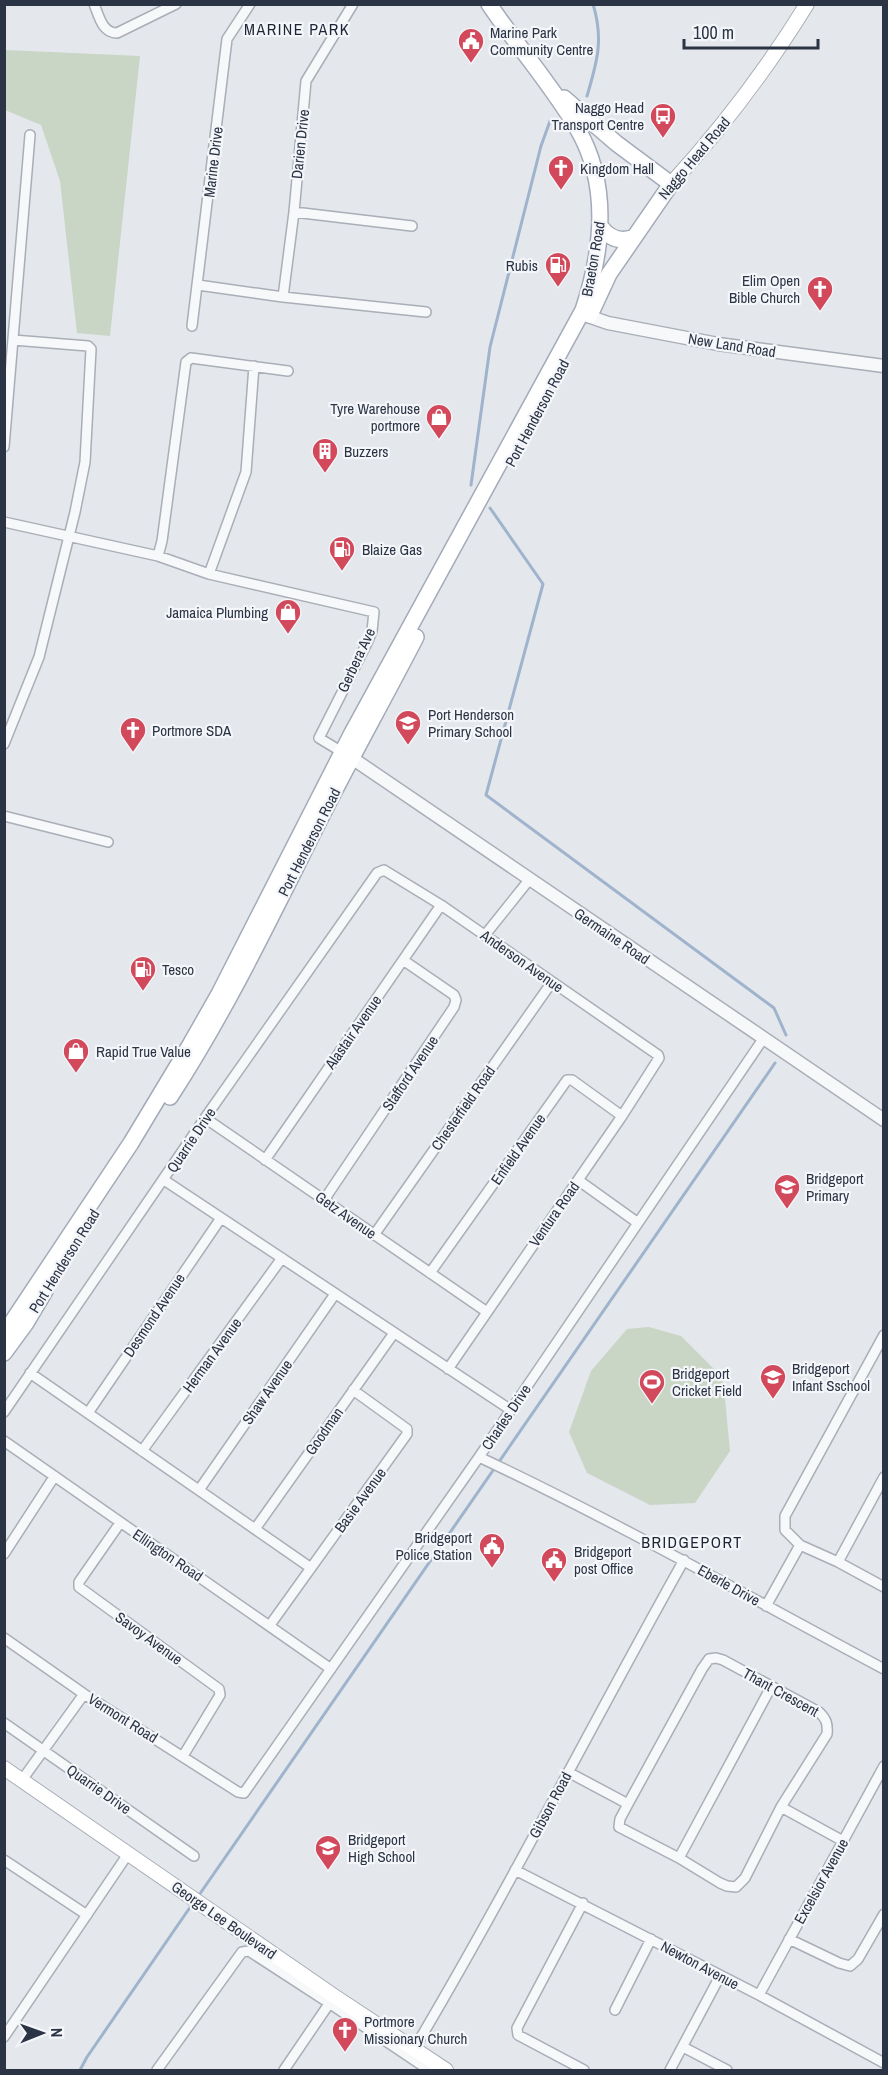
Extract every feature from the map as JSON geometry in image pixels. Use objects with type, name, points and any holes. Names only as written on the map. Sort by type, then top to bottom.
[{"type":"main road","name":"Braeton Road","points":[[489,4],[541,74],[577,128],[594,170],[599,192],[601,227],[585,315]]},
{"type":"main road","name":"Naggo Head Road","points":[[585,315],[632,238],[670,184],[741,102],[780,48],[807,4]]},
{"type":"main road","name":"Braeton Road","points":[[541,74],[577,111],[670,184]]},
{"type":"main road","points":[[594,170],[595,152],[606,142],[616,143]]},
{"type":"main road","points":[[601,227],[612,238],[625,240],[632,238]]},
{"type":"main road","name":"Port Henderson Road","points":[[4,1334],[131,1143],[186,1053],[585,315]]},
{"type":"main road","name":"Port Henderson Road","points":[[4,1353],[27,1323],[63,1258],[191,1066],[228,1000],[329,802],[347,756]]},
{"type":"main road","name":"George Lee Boulevard","points":[[4,1768],[185,1892],[332,1999],[446,2070]]},
{"type":"street","points":[[94,4],[105,28],[111,33],[117,33],[176,4]]},
{"type":"street","name":"Marine Drive","points":[[192,326],[227,39],[250,4]]},
{"type":"street","name":"Darien Drive","points":[[283,297],[294,212],[306,81],[353,4]]},
{"type":"street","points":[[4,447],[30,135]]},
{"type":"street","points":[[294,212],[412,226]]},
{"type":"street","points":[[198,285],[283,297],[426,312]]},
{"type":"street","name":"New Land Road","points":[[585,315],[608,323],[718,344],[884,366]]},
{"type":"street","points":[[5,737],[39,657],[69,537],[85,462],[91,349],[88,346],[14,340]]},
{"type":"street","points":[[158,556],[162,541],[186,362],[191,358],[288,371]]},
{"type":"street","points":[[209,574],[246,472],[254,366]]},
{"type":"street","name":"Gerbera Ave","points":[[4,522],[158,556],[209,574],[374,612],[372,631],[368,641],[319,738],[347,756]]},
{"type":"street","name":"Germaine Road","points":[[347,756],[884,1120]]},
{"type":"street","points":[[4,816],[108,842]]},
{"type":"street","name":"Anderson Avenue","points":[[380,871],[384,870],[441,904],[658,1055],[659,1058]]},
{"type":"street","name":"Quarrie Drive","points":[[4,1412],[205,1118],[380,871]]},
{"type":"street","points":[[485,935],[529,880]]},
{"type":"street","name":"Alastair Avenue","points":[[265,1160],[441,904]]},
{"type":"street","name":"Stafford Avenue","points":[[324,1200],[454,1007],[456,1000],[454,995],[403,960]]},
{"type":"street","name":"Chesterfield Road","points":[[375,1235],[552,982]]},
{"type":"street","name":"Charles Drive","points":[[244,1793],[479,1457],[763,1039]]},
{"type":"street","name":"Ventura Road","points":[[448,1369],[622,1116],[659,1058]]},
{"type":"street","name":"Enfield Avenue","points":[[430,1273],[567,1080],[572,1080],[622,1116]]},
{"type":"street","name":"Getz Avenue","points":[[205,1118],[487,1312]]},
{"type":"street","points":[[164,1180],[511,1410]]},
{"type":"street","points":[[578,1180],[638,1223]]},
{"type":"street","name":"Desmond Avenue","points":[[88,1413],[221,1218]]},
{"type":"street","name":"Herman Avenue","points":[[142,1451],[282,1258]]},
{"type":"street","name":"Shaw Avenue","points":[[199,1490],[335,1294]]},
{"type":"street","name":"Goodman","points":[[255,1529],[394,1333]]},
{"type":"street","points":[[884,1335],[785,1516],[784,1526],[788,1534],[800,1545],[884,1587]]},
{"type":"street","points":[[30,1374],[311,1568]]},
{"type":"street","name":"Basie Avenue","points":[[270,1625],[408,1432],[353,1390]]},
{"type":"street","name":"Ellington Road","points":[[4,1441],[331,1669]]},
{"type":"street","name":"Eberle Drive","points":[[479,1457],[684,1560],[884,1669]]},
{"type":"street","points":[[4,1554],[54,1477]]},
{"type":"street","points":[[838,1562],[884,1477]]},
{"type":"street","name":"Savoy Avenue","points":[[120,1523],[79,1582],[79,1587],[219,1689],[220,1695],[183,1756]]},
{"type":"street","points":[[766,1606],[800,1545]]},
{"type":"street","name":"Gibson Road","points":[[414,2049],[460,1972],[684,1560]]},
{"type":"street","name":"Vermont Road","points":[[4,1638],[84,1694],[238,1792],[244,1793]]},
{"type":"street","name":"Thant Crescent","points":[[709,1659],[723,1660],[819,1712],[827,1721],[827,1734],[781,1807],[745,1878],[736,1887],[727,1887],[679,1858],[621,1829],[619,1823],[628,1804],[709,1659]]},
{"type":"street","points":[[679,1858],[771,1687]]},
{"type":"street","points":[[22,1780],[84,1694]]},
{"type":"street","name":"Quarrie Drive","points":[[4,1723],[194,1856]]},
{"type":"street","name":"Excelsior Avenue","points":[[759,1995],[884,1766]]},
{"type":"street","points":[[568,1772],[628,1804]]},
{"type":"street","points":[[781,1807],[843,1841]]},
{"type":"street","points":[[6,2031],[128,1854]]},
{"type":"street","points":[[4,1860],[87,1915]]},
{"type":"street","name":"Newton Avenue","points":[[515,1870],[882,2059]]},
{"type":"street","points":[[583,1903],[517,2028],[519,2036],[584,2070]]},
{"type":"street","points":[[789,1939],[850,1966],[858,1959],[884,1914]]},
{"type":"street","points":[[615,2010],[651,1939]]},
{"type":"street","points":[[157,2070],[242,1952],[245,1951],[249,1951],[332,1999],[429,2070]]},
{"type":"street","points":[[670,2070],[720,1976]]},
{"type":"street","points":[[284,2070],[332,1999]]},
{"type":"street","points":[[683,2047],[727,2070]]},
{"type":"green space","points":[[5,50],[140,56],[110,336],[77,333],[60,181],[41,125],[5,110]]},
{"type":"green space","name":"Bridgeport Cricket Field","points":[[649,1327],[681,1336],[723,1378],[730,1451],[695,1503],[650,1505],[587,1473],[569,1432],[591,1371],[627,1329]]},
{"type":"waterway","points":[[587,96],[594,72],[599,40],[593,4]]},
{"type":"waterway","points":[[471,485],[490,347],[541,146],[550,121]]},
{"type":"waterway","points":[[490,508],[543,584],[486,795],[774,1008],[786,1035]]},
{"type":"waterway","points":[[197,1898],[775,1063]]},
{"type":"waterway","points":[[80,2070],[193,1903]]},
{"type":"place","name":"Marine Park Community Centre","points":[[471,64]]},
{"type":"place","name":"Naggo Head Transport Centre","points":[[663,139]]},
{"type":"place","name":"Kingdom Hall","points":[[561,191]]},
{"type":"place","name":"Rubis","points":[[558,288]]},
{"type":"place","name":"Elim Open Bible Church","points":[[820,312]]},
{"type":"place","name":"Tyre Warehouse portmore","points":[[439,440]]},
{"type":"place","name":"Buzzers","points":[[325,474]]},
{"type":"place","name":"Blaize Gas","points":[[342,572]]},
{"type":"place","name":"Jamaica Plumbing","points":[[288,635]]},
{"type":"place","name":"Port Henderson Primary School","points":[[408,746]]},
{"type":"place","name":"Portmore SDA","points":[[133,753]]},
{"type":"place","name":"Tesco","points":[[143,992]]},
{"type":"place","name":"Rapid True Value","points":[[76,1074]]},
{"type":"place","name":"Bridgeport Primary","points":[[787,1210]]},
{"type":"place","name":"Bridgeport Infant Sschool","points":[[773,1400]]},
{"type":"place","name":"Bridgeport Cricket Field","points":[[652,1405]]},
{"type":"place","name":"Bridgeport Police Station","points":[[492,1569]]},
{"type":"place","name":"Bridgeport post Office","points":[[554,1583]]},
{"type":"place","name":"Bridgeport High School","points":[[328,1871]]},
{"type":"place","name":"Portmore Missionary Church","points":[[345,2053]]},
{"type":"district","name":"MARINE PARK","points":[[297,29]]},
{"type":"district","name":"BRIDGEPORT","points":[[692,1542]]}]
